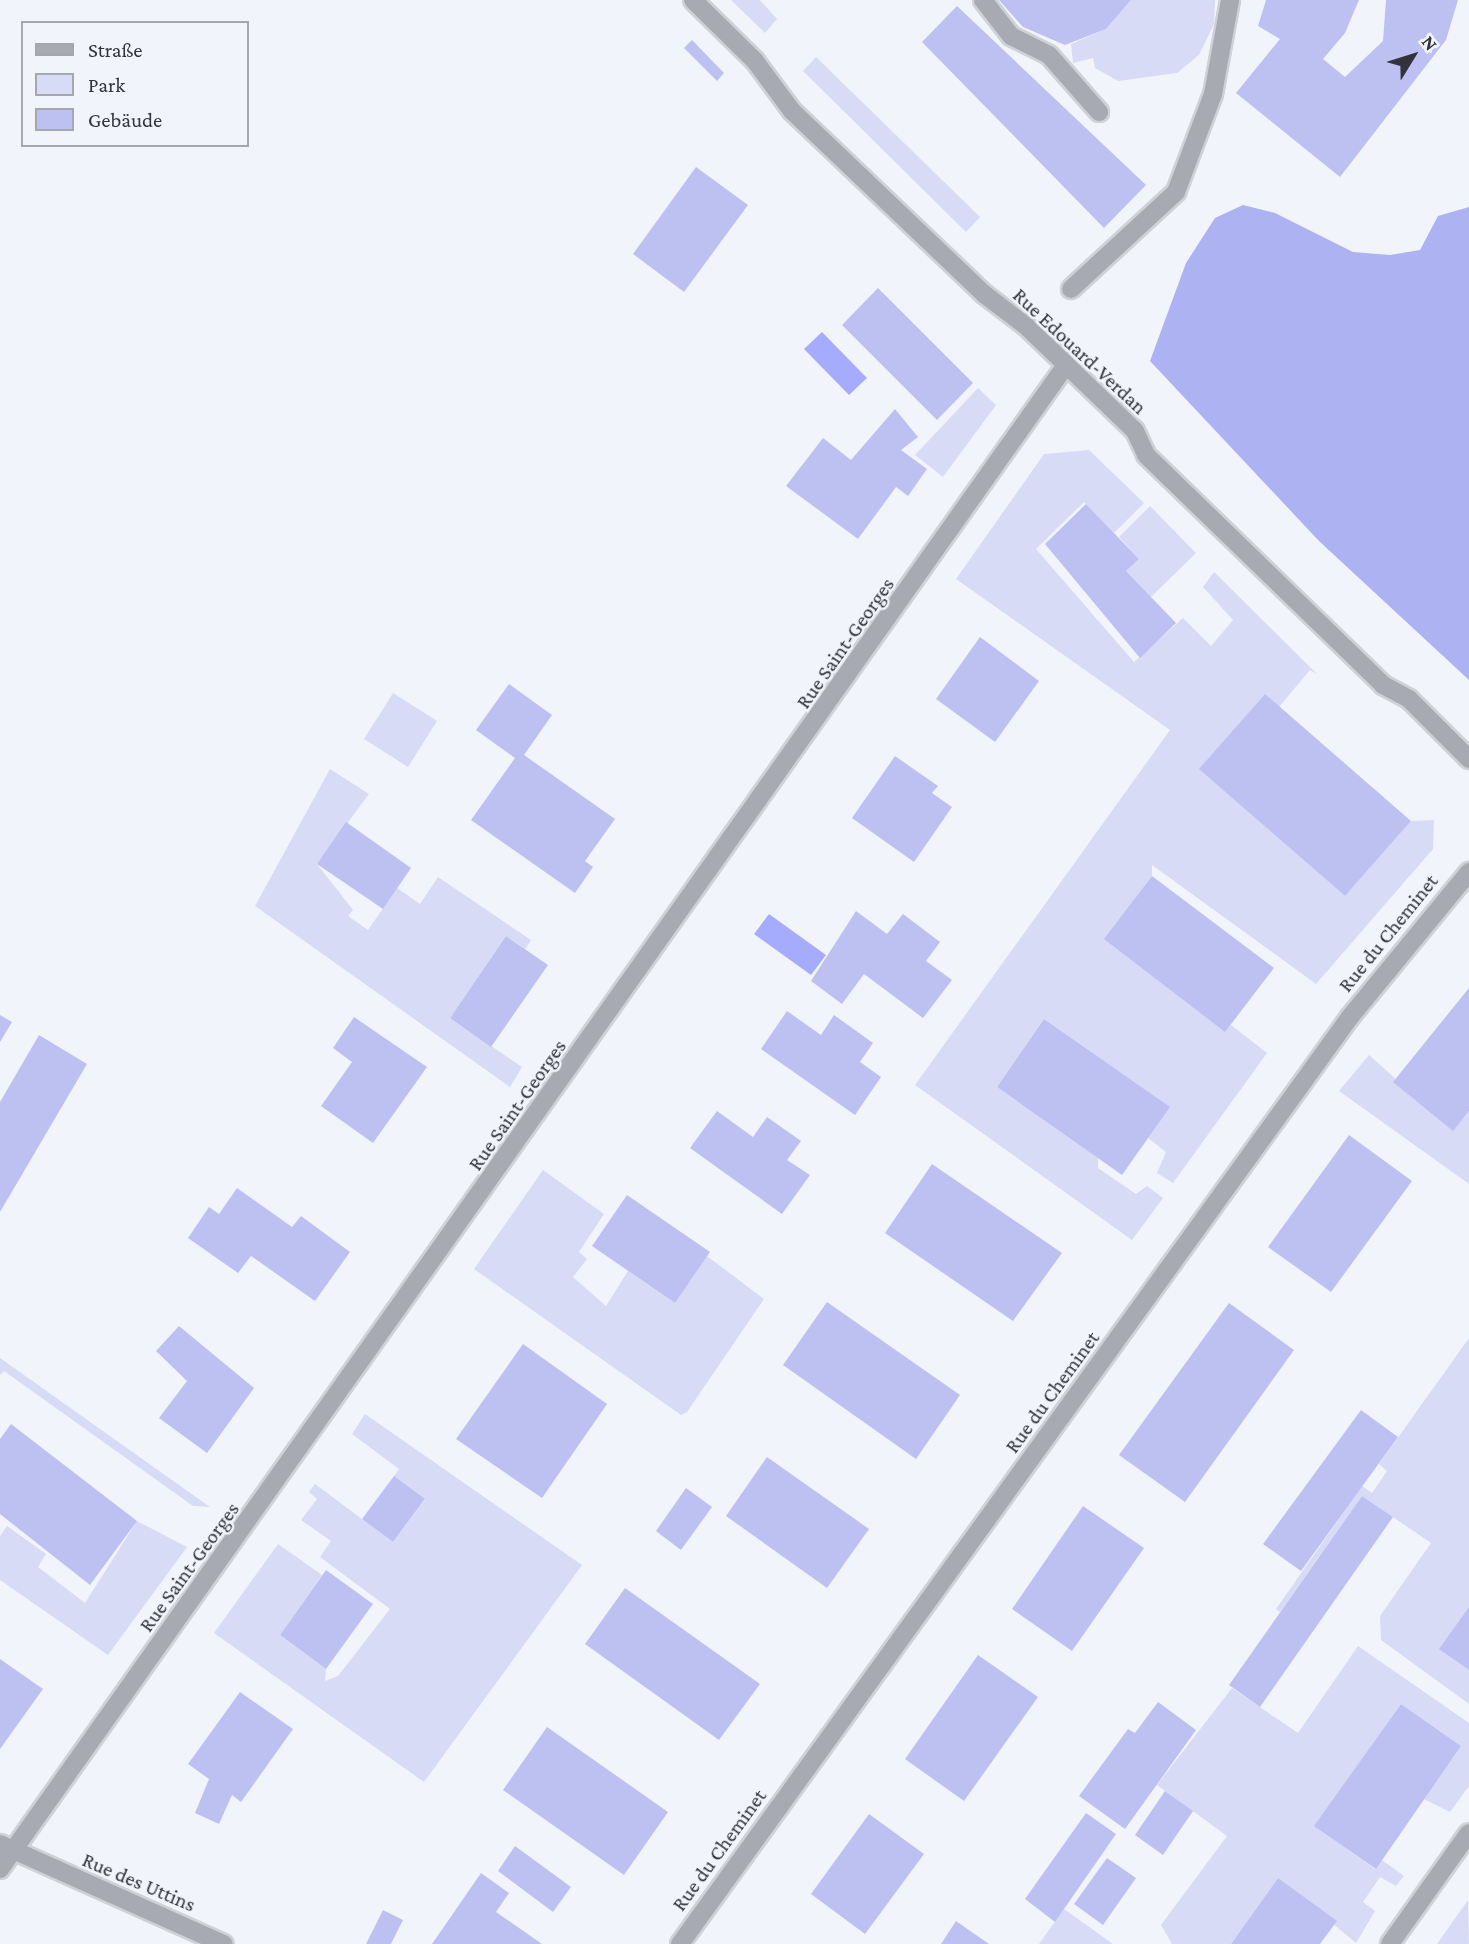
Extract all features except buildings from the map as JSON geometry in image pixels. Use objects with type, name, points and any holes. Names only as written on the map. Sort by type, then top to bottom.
[{"type":"street","name":"Rue Edouard-Verdan","points":[[693,0],[755,61],[792,111],[1135,431],[1146,455],[1383,685],[1409,699],[1469,759]]},
{"type":"street","points":[[983,0],[1011,36],[1049,55],[1099,112]]},
{"type":"street","points":[[1071,289],[1176,192],[1213,94],[1230,0]]},
{"type":"street","name":"Rue Saint-Georges","points":[[0,1868],[6,1847],[1066,365]]},
{"type":"street","name":"Rue du Cheminet","points":[[680,1944],[1350,1017],[1469,873]]},
{"type":"street","points":[[1391,1944],[1469,1833]]},
{"type":"street","name":"Rue des Uttins","points":[[6,1847],[224,1944]]},
{"type":"green space","points":[[731,0],[760,0],[777,19],[765,33]]},
{"type":"green space","points":[[1131,0],[1215,0],[1214,24],[1199,55],[1177,73],[1118,81],[1095,68],[1093,58],[1073,63],[1071,44],[1106,29]]},
{"type":"green space","points":[[816,57],[980,217],[966,232],[803,71]]},
{"type":"green space","points":[[978,388],[996,405],[943,477],[915,455]]},
{"type":"green space","points":[[1089,450],[1144,503],[1114,533],[1084,502],[1036,549],[1134,662],[1183,618],[1211,646],[1233,620],[1203,587],[1214,572],[1317,674],[1310,670],[1279,707],[1264,695],[1200,769],[1345,896],[1411,821],[1434,820],[1433,849],[1316,984],[1152,865],[1152,876],[1105,939],[1225,1031],[1231,1025],[1267,1053],[1173,1183],[1157,1173],[1166,1152],[1148,1138],[1169,1107],[1044,1019],[997,1087],[1098,1158],[1098,1168],[1136,1194],[1147,1186],[1163,1198],[1132,1240],[915,1085],[1170,730],[956,579],[1044,454]]},
{"type":"green space","points":[[1150,506],[1196,553],[1151,597],[1126,571],[1139,559],[1119,537]]},
{"type":"green space","points":[[393,693],[437,721],[408,767],[364,739]]},
{"type":"green space","points":[[330,769],[369,794],[317,864],[353,910],[348,916],[368,930],[397,888],[420,904],[438,877],[531,940],[525,949],[506,936],[450,1018],[522,1067],[510,1087],[255,906]]},
{"type":"green space","points":[[1369,1055],[1453,1130],[1469,1111],[1469,1184],[1339,1091]]},
{"type":"green space","points":[[543,1170],[604,1214],[579,1252],[587,1259],[573,1277],[606,1306],[628,1271],[675,1303],[707,1256],[764,1299],[687,1412],[681,1415],[474,1269]]},
{"type":"green space","points":[[1469,1338],[1469,1607],[1440,1649],[1469,1670],[1469,1704],[1381,1640],[1380,1616],[1431,1543],[1362,1496],[1280,1612],[1276,1609],[1362,1486],[1372,1493],[1387,1471],[1379,1464]]},
{"type":"green space","points":[[0,1358],[210,1507],[193,1506],[4,1371],[0,1375]]},
{"type":"green space","points":[[365,1414],[582,1565],[424,1782],[214,1633],[278,1544],[322,1575],[280,1635],[326,1669],[325,1681],[338,1676],[390,1609],[320,1557],[331,1541],[301,1520],[317,1499],[309,1492],[315,1484],[393,1542],[425,1500],[394,1476],[399,1469],[352,1434]]},
{"type":"green space","points":[[137,1521],[187,1547],[108,1655],[0,1580],[0,1536],[7,1526],[46,1554],[38,1567],[85,1603]]},
{"type":"green space","points":[[1358,1646],[1469,1723],[1469,1786],[1450,1812],[1424,1799],[1461,1746],[1401,1704],[1315,1826],[1375,1869],[1382,1860],[1404,1876],[1396,1886],[1380,1877],[1363,1902],[1375,1911],[1356,1943],[1278,1878],[1231,1944],[1172,1944],[1161,1925],[1227,1836],[1157,1785],[1232,1688],[1298,1733]]},
{"type":"green space","points":[[1468,1900],[1469,1944],[1437,1944]]},
{"type":"green space","points":[[1064,1909],[1113,1944],[1039,1944]]},
{"type":"shaded area","points":[[1243,205],[1275,213],[1353,252],[1390,255],[1420,250],[1438,216],[1469,207],[1469,680],[1319,541],[1150,361],[1186,263],[1215,218]]},
{"type":"shaded area","points":[[822,332],[867,378],[849,395],[804,349]]},
{"type":"shaded area","points":[[769,914],[826,955],[811,975],[754,934]]}]
